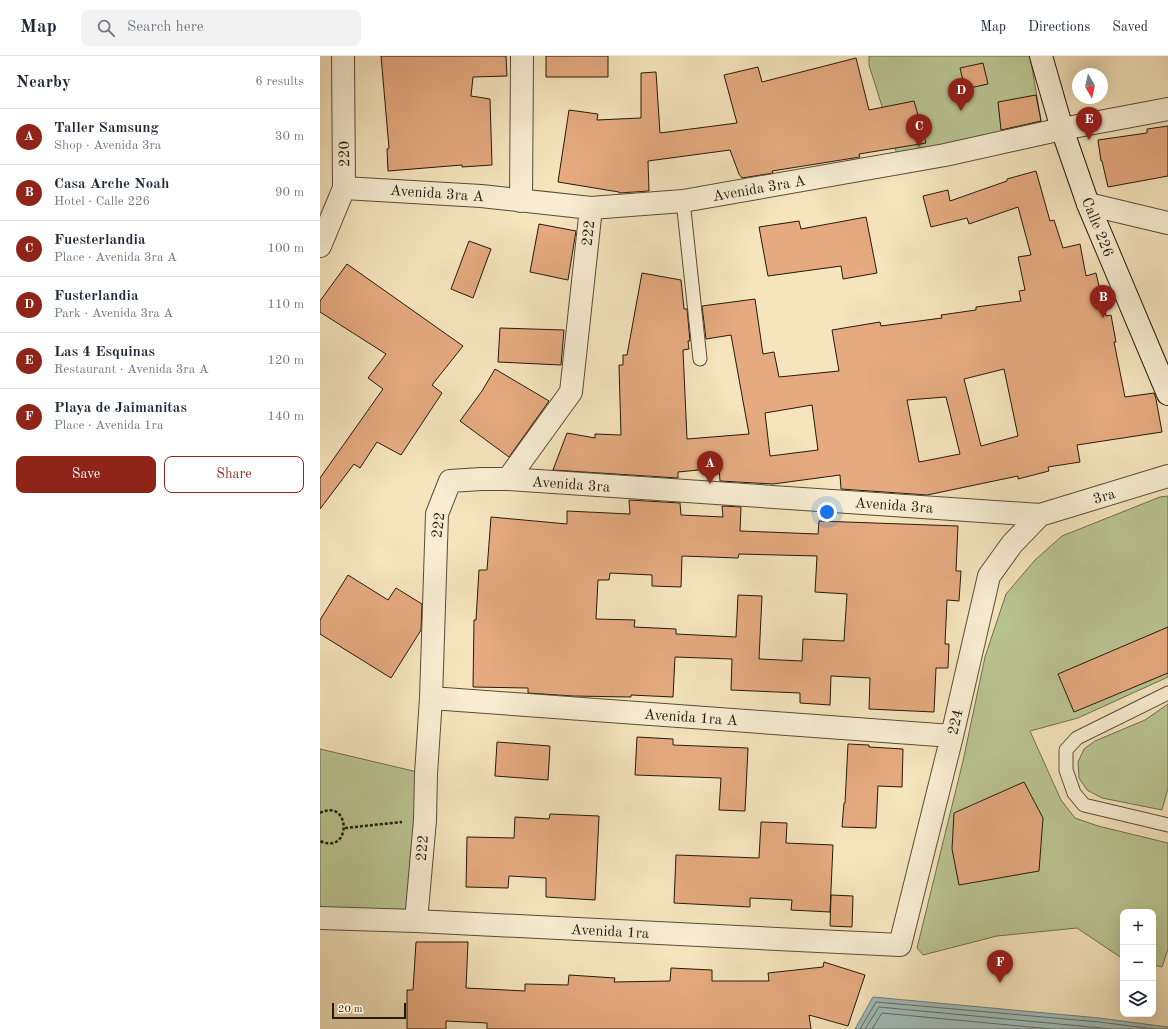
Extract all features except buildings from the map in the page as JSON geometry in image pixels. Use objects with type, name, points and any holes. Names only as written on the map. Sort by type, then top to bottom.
[{"type":"street","name":"220","points":[[320,246],[344,188],[343,56]]},
{"type":"street","points":[[521,201],[522,56]]},
{"type":"street","name":"Calle 226","points":[[1041,56],[1062,129],[1088,204],[1168,394]]},
{"type":"street","name":"Avenida 3ra A","points":[[344,188],[481,196],[591,208],[684,201],[945,155],[1062,129],[1168,109]]},
{"type":"street","points":[[1088,204],[1168,223]]},
{"type":"street","name":"222","points":[[416,921],[425,820],[426,774],[431,698],[437,514],[450,481],[481,479],[508,480],[571,392],[591,208]]},
{"type":"street","name":"3ra","points":[[1040,515],[1168,476]]},
{"type":"street","name":"Avenida 3ra","points":[[508,480],[1040,515]]},
{"type":"street","name":"224","points":[[900,944],[952,736],[989,576],[1012,544],[1040,515]]},
{"type":"street","name":"Avenida 1ra A","points":[[431,698],[952,736]]},
{"type":"street","name":"Avenida 1ra","points":[[320,918],[416,921],[900,944]]},
{"type":"lane","points":[[684,201],[700,359]]},
{"type":"lane","points":[[1168,693],[1077,738],[1066,750],[1066,770],[1074,792],[1084,805],[1168,825]]},
{"type":"path","points":[[320,813],[328,810],[338,814],[342,818],[345,828],[340,838],[336,841],[326,843],[320,841]]},
{"type":"path","points":[[345,828],[425,820]]},
{"type":"green space","points":[[869,56],[1030,56],[1042,126],[897,154],[869,65]]},
{"type":"green space","points":[[1168,496],[1168,677],[1078,718],[1030,731],[1061,800],[1075,818],[1098,826],[1168,843],[1168,949],[1162,967],[1156,966],[1156,909],[1120,909],[1120,957],[1077,928],[997,936],[923,955],[917,948],[963,761],[985,657],[1006,594],[1035,560],[1062,536],[1160,497]]},
{"type":"green space","points":[[1168,704],[1168,788],[1162,810],[1102,798],[1087,790],[1079,778],[1078,762],[1084,749],[1095,741],[1145,720]]},
{"type":"green space","points":[[320,749],[426,774],[416,921],[320,918]]},
{"type":"water","points":[[873,997],[1099,1018],[1168,1027],[1168,1029],[855,1029]]},
{"type":"place","name":"Fusterlandia","points":[[961,111]]},
{"type":"place","name":"Las 4 Esquinas","points":[[1089,140]]},
{"type":"place","name":"Fuesterlandia","points":[[919,147]]},
{"type":"place","name":"Casa Arche Noah","points":[[1103,318]]},
{"type":"place","name":"Taller Samsung","points":[[710,484]]},
{"type":"place","name":"Playa de Jaimanitas","points":[[1000,983]]}]
